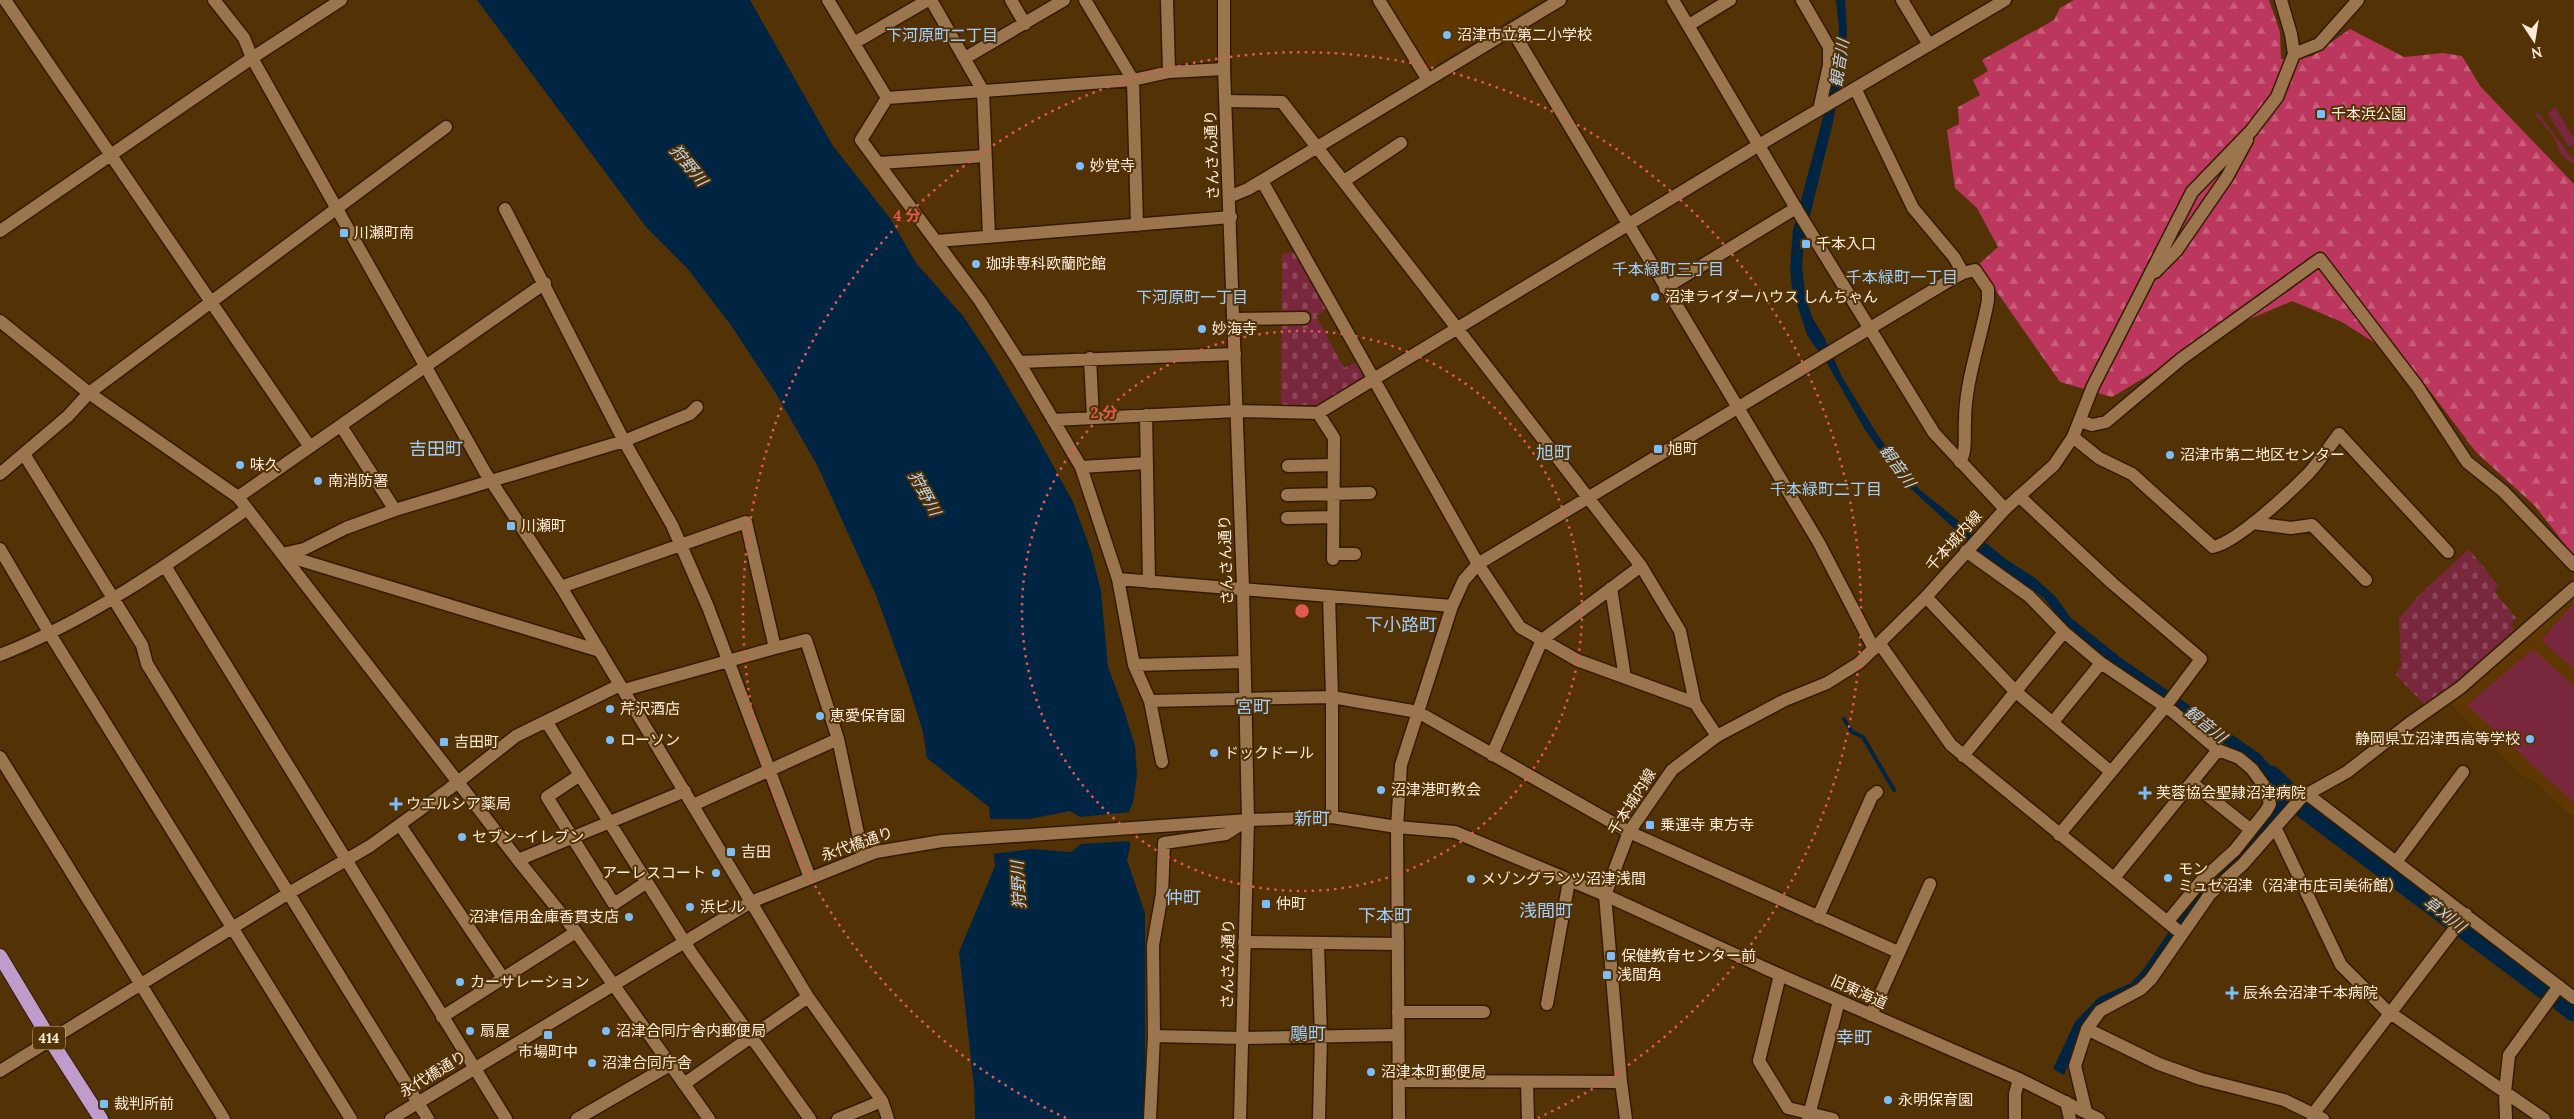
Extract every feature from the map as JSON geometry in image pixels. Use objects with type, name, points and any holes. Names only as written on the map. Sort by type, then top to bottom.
[{"type":"highway","name":"414","points":[[0,956],[101,1119]]},
{"type":"street","points":[[5,0],[310,447]]},
{"type":"street","points":[[214,0],[244,38],[252,58],[425,368],[492,482],[600,650],[808,997],[882,1102],[888,1119]]},
{"type":"street","points":[[0,232],[252,58],[341,0]]},
{"type":"street","points":[[828,0],[887,98]]},
{"type":"street","points":[[854,43],[929,0],[983,91],[989,236]]},
{"type":"street","points":[[1011,0],[1025,24]]},
{"type":"street","points":[[965,58],[1064,0]]},
{"type":"street","points":[[1085,0],[1133,80],[1137,225]]},
{"type":"street","points":[[1166,0],[1169,72]]},
{"type":"street","name":"さんさん通り","points":[[1224,0],[1224,69],[1243,588],[1248,820],[1240,1119]]},
{"type":"street","points":[[1379,0],[1428,80]]},
{"type":"street","points":[[1229,197],[1262,181],[1560,0]]},
{"type":"street","points":[[1673,0],[1869,329],[1934,432],[2005,509]]},
{"type":"street","points":[[1689,26],[1730,0]]},
{"type":"street","points":[[1802,0],[1829,47],[1821,109]]},
{"type":"street","points":[[1902,0],[1929,45]]},
{"type":"street","points":[[1053,420],[1237,410],[1318,414],[1759,145],[1856,90],[2005,0]]},
{"type":"street","points":[[2152,274],[2176,250],[2227,177],[2251,131],[2277,97],[2294,54],[2291,34],[2280,0]]},
{"type":"street","points":[[2294,54],[2319,44],[2358,0]]},
{"type":"street","points":[[1512,30],[1819,543],[1877,647],[1914,690],[1938,729],[1963,756],[2182,934]]},
{"type":"street","points":[[887,98],[1133,80],[1169,72],[1224,69]]},
{"type":"street","points":[[1856,90],[1913,208],[1954,258],[1963,273]]},
{"type":"street","points":[[887,98],[860,140],[937,241],[1019,362],[1081,468],[1118,579],[1134,665],[1150,701],[1162,762]]},
{"type":"street","points":[[1226,101],[1282,102],[1344,181],[1456,329],[1641,566],[1680,631],[1695,703],[1718,736]]},
{"type":"street","points":[[0,474],[68,416],[89,393],[446,127]]},
{"type":"street","name":"千本城内線","points":[[1605,895],[1629,832],[1672,770],[1718,736],[1785,700],[1827,683],[1859,663],[1926,597],[1978,536],[2054,465],[2072,437],[2093,386],[2152,274],[2192,192],[2251,131]]},
{"type":"street","points":[[1344,181],[1401,142]]},
{"type":"street","points":[[878,163],[985,156]]},
{"type":"street","points":[[1262,181],[1478,564],[1520,627],[1577,660],[1695,703]]},
{"type":"street","points":[[505,208],[624,441],[672,525],[708,607],[810,878]]},
{"type":"street","points":[[1665,288],[1797,209]]},
{"type":"street","points":[[937,241],[1230,217]]},
{"type":"street","points":[[2080,421],[2092,425],[2106,422],[2180,358],[2320,259],[2417,386],[2468,462],[2503,491],[2574,565]]},
{"type":"street","points":[[1399,1119],[1397,826],[1401,764],[1452,606],[1464,580],[1478,564],[1963,273],[1975,270],[1988,289],[1988,300],[1969,390],[1965,415],[1964,453],[1960,462]]},
{"type":"street","points":[[238,497],[545,284]]},
{"type":"street","points":[[1234,319],[1304,318]]},
{"type":"street","points":[[0,321],[89,393],[238,497],[457,782],[576,932],[709,1119]]},
{"type":"street","points":[[1019,362],[1235,354]]},
{"type":"street","points":[[1090,358],[1093,418]]},
{"type":"street","points":[[282,554],[304,549],[346,528],[395,510],[624,441],[690,414],[697,407]]},
{"type":"street","points":[[1318,414],[1334,438],[1334,556],[1355,554]]},
{"type":"street","points":[[1146,415],[1149,582]]},
{"type":"street","points":[[341,426],[395,510]]},
{"type":"street","points":[[2072,437],[2099,458],[2132,474],[2213,547],[2222,545],[2253,523],[2308,473],[2339,434],[2448,552]]},
{"type":"street","points":[[24,454],[142,645],[147,664],[428,1119]]},
{"type":"street","points":[[1081,468],[1147,463]]},
{"type":"street","points":[[1288,466],[1334,465]]},
{"type":"street","points":[[1286,496],[1370,493]]},
{"type":"street","points":[[2019,496],[2078,553],[2201,659],[2165,707],[2059,835]]},
{"type":"street","points":[[0,656],[50,634],[113,598],[164,566],[247,509]]},
{"type":"street","points":[[1287,518],[1334,517]]},
{"type":"street","points":[[561,587],[746,522],[776,648]]},
{"type":"street","points":[[2253,523],[2291,528],[2312,525],[2366,580]]},
{"type":"street","points":[[0,549],[50,634],[351,1119]]},
{"type":"street","points":[[1968,549],[2029,596],[2064,632],[2102,663],[2165,707],[2218,750],[2240,758],[2252,769],[2265,787],[2270,804]]},
{"type":"street","points":[[282,554],[600,650]]},
{"type":"street","points":[[164,566],[506,1119]]},
{"type":"street","points":[[1492,755],[1542,640],[1641,566]]},
{"type":"street","points":[[1118,579],[1452,606]]},
{"type":"street","points":[[1611,588],[1625,678]]},
{"type":"street","points":[[2086,1112],[2075,1066],[2087,1029],[2100,1011],[2141,989],[2151,979],[2210,894],[2243,864],[2307,794],[2347,772],[2410,723],[2460,688],[2574,588]]},
{"type":"street","points":[[1329,596],[1332,697],[1332,817]]},
{"type":"street","points":[[1926,597],[2015,691],[2111,772]]},
{"type":"street","points":[[1963,756],[2064,632]]},
{"type":"street","points":[[0,1070],[51,1041],[289,893],[347,860],[400,825],[516,736],[622,688],[806,640],[838,739],[863,857]]},
{"type":"street","points":[[1134,665],[1244,662]]},
{"type":"street","points":[[2053,722],[2102,663]]},
{"type":"street","points":[[1150,701],[1332,697],[1418,712],[1629,832],[1898,952]]},
{"type":"street","points":[[546,721],[685,943],[810,1119]]},
{"type":"street","points":[[693,805],[838,739]]},
{"type":"street","points":[[2114,878],[2218,750]]},
{"type":"street","points":[[0,757],[224,1119]]},
{"type":"street","points":[[2396,862],[2463,772]]},
{"type":"street","points":[[580,776],[547,797],[572,838],[614,904],[647,882]]},
{"type":"street","points":[[2192,783],[2251,830]]},
{"type":"street","points":[[518,860],[685,791]]},
{"type":"street","points":[[1818,917],[1872,796],[1877,792]]},
{"type":"street","points":[[2307,794],[2574,998]]},
{"type":"street","points":[[2270,804],[2290,812]]},
{"type":"street","points":[[2168,922],[2202,880],[2235,850],[2270,804]]},
{"type":"street","name":"永代橋通り","points":[[391,1119],[751,902],[876,852],[907,845],[942,841],[1157,824],[1332,817],[1397,826]]},
{"type":"street","points":[[1150,1119],[1154,1036],[1153,944],[1162,894],[1164,843],[1226,834],[1248,820]]},
{"type":"street","points":[[400,825],[503,978]]},
{"type":"street","points":[[1397,826],[1455,832],[1605,895],[1621,1082],[1626,1119]]},
{"type":"street","points":[[2276,829],[2341,965],[2391,1013],[2544,1119]]},
{"type":"street","points":[[1547,1004],[1569,880]]},
{"type":"street","points":[[1871,1015],[1930,884]]},
{"type":"street","name":"旧東海道","points":[[1605,895],[1780,975],[2019,1079],[2099,1119]]},
{"type":"street","points":[[2087,1029],[2159,1064],[2201,1079],[2284,1100],[2317,1118],[2391,1013],[2466,914]]},
{"type":"street","points":[[442,1017],[576,932]]},
{"type":"street","points":[[1244,942],[1398,944]]},
{"type":"street","points":[[1318,944],[1321,1036],[1319,1119]]},
{"type":"street","points":[[1780,975],[1759,1061],[1788,1108],[1809,1116],[1833,1119]]},
{"type":"street","points":[[2506,1119],[2505,1092],[2509,1056],[2559,986]]},
{"type":"street","points":[[684,1084],[808,997]]},
{"type":"street","points":[[1809,1116],[1840,1000]]},
{"type":"street","points":[[1398,1012],[1484,1012]]},
{"type":"street","points":[[1154,1036],[1242,1038],[1398,1035]]},
{"type":"street","points":[[577,1119],[670,1064]]},
{"type":"street","points":[[2015,1119],[2015,1094],[2019,1079]]},
{"type":"street","points":[[1399,1080],[1621,1082]]},
{"type":"street","points":[[1527,1082],[1528,1119]]},
{"type":"street","points":[[838,1119],[882,1102]]},
{"type":"street","points":[[2066,1102],[2070,1119]]},
{"type":"street","points":[[595,1108],[602,1119]]},
{"type":"shaded area","name":"沼津市立第二小学校","points":[[1387,0],[1541,0],[1429,69]]},
{"type":"shaded area","name":"静岡県立沼津西高等学校","points":[[2574,593],[2574,818],[2537,784],[2520,774],[2451,704]]},
{"type":"green space","points":[[2074,0],[2269,0],[2280,32],[2281,59],[2312,56],[2350,29],[2404,57],[2443,53],[2462,56],[2480,86],[2574,184],[2574,556],[2535,506],[2476,452],[2411,366],[2342,322],[2292,301],[2228,328],[2112,397],[2060,382],[1978,265],[1998,247],[1977,208],[1955,188],[1947,130],[1959,124],[1958,107],[1980,95],[1973,80],[1988,71],[1982,60],[2054,20],[2060,8]]},
{"type":"green space","points":[[2555,107],[2574,138],[2574,144],[2569,147],[2548,115]]},
{"type":"green space","points":[[2538,113],[2574,160],[2574,165],[2561,155],[2554,137],[2535,115]]},
{"type":"green space","points":[[1302,252],[1331,307],[1316,316],[1344,368],[1360,361],[1372,378],[1323,405],[1281,405],[1282,254]]},
{"type":"green space","points":[[2469,549],[2499,587],[2494,591],[2516,618],[2510,625],[2516,631],[2452,688],[2425,705],[2396,675],[2401,666],[2399,619],[2418,596]]},
{"type":"green space","points":[[2574,603],[2574,669],[2541,640]]},
{"type":"green space","name":"静岡県立沼津西高等学校","points":[[2533,649],[2574,686],[2574,803],[2467,705]]},
{"type":"water","name":"狩野川","points":[[477,0],[750,0],[833,146],[890,218],[916,263],[963,316],[991,358],[1073,502],[1091,551],[1101,591],[1108,667],[1135,746],[1137,775],[1133,803],[1129,811],[1130,848],[1127,860],[1145,913],[1145,1119],[975,1119],[974,1086],[959,952],[995,866],[989,807],[927,758],[923,732],[908,684],[876,595],[817,465],[775,392],[730,324],[687,268],[646,227]]},
{"type":"water","name":"観音川","points":[[1836,0],[1845,0],[1847,29],[1845,60],[1833,122],[1805,236],[1802,264],[1805,294],[1812,317],[1824,337],[1842,377],[1879,437],[1919,489],[2007,560],[2035,578],[2055,596],[2071,618],[2121,658],[2260,754],[2293,792],[2282,811],[2253,848],[2173,935],[2146,976],[2135,986],[2097,1009],[2085,1021],[2076,1040],[2064,1075],[2053,1069],[2075,1022],[2099,997],[2131,983],[2143,970],[2179,917],[2276,803],[2247,757],[2199,728],[2182,710],[2102,656],[2065,625],[2044,598],[1983,555],[1898,477],[1864,428],[1828,365],[1807,335],[1792,288],[1790,268],[1793,230],[1835,72],[1839,29]]},
{"type":"pier","points":[[1070,811],[1080,817],[1131,812],[1132,841],[1081,844],[1071,852],[1032,849],[991,854],[988,819],[1029,819]]},
{"type":"waterway","points":[[1844,719],[1852,732],[1863,737],[1894,790]]},
{"type":"waterway","name":"草刈川","points":[[2271,776],[2304,808],[2545,989]]},
{"type":"waterway","name":"草刈川","points":[[2561,1001],[2574,1011]]},
{"type":"place","name":"沼津市立第二小学校","points":[[1447,35]]},
{"type":"place","name":"千本浜公園","points":[[2321,114]]},
{"type":"place","name":"妙覚寺","points":[[1080,166]]},
{"type":"place","name":"川瀬町南","points":[[344,233]]},
{"type":"place","name":"千本入口","points":[[1806,244]]},
{"type":"place","name":"珈琲専科欧蘭陀館","points":[[976,264]]},
{"type":"place","name":"沼津ライダーハウス しんちゃん","points":[[1655,297]]},
{"type":"place","name":"妙海寺","points":[[1202,329]]},
{"type":"place","name":"旭町","points":[[1658,449]]},
{"type":"place","name":"沼津市第二地区センター","points":[[2170,455]]},
{"type":"place","name":"味久","points":[[240,465]]},
{"type":"place","name":"南消防署","points":[[318,481]]},
{"type":"place","name":"川瀬町","points":[[511,526]]},
{"type":"place","name":"芹沢酒店","points":[[610,709]]},
{"type":"place","name":"恵愛保育園","points":[[820,716]]},
{"type":"place","name":"静岡県立沼津西高等学校","points":[[2530,739]]},
{"type":"place","name":"ローソン","points":[[610,740]]},
{"type":"place","name":"吉田町","points":[[444,742]]},
{"type":"place","name":"ドックドール","points":[[1214,753]]},
{"type":"place","name":"沼津港町教会","points":[[1381,790]]},
{"type":"place","name":"芙蓉協会聖隷沼津病院","points":[[2145,793]]},
{"type":"place","name":"ウエルシア薬局","points":[[396,804]]},
{"type":"place","name":"乗運寺 東方寺","points":[[1650,825]]},
{"type":"place","name":"セブン-イレブン","points":[[462,837]]},
{"type":"place","name":"吉田","points":[[731,852]]},
{"type":"place","name":"アーレスコート","points":[[716,873]]},
{"type":"place","name":"モン ミュゼ沼津（沼津市庄司美術館）","points":[[2168,878]]},
{"type":"place","name":"メゾングランツ沼津浅間","points":[[1471,879]]},
{"type":"place","name":"仲町","points":[[1266,904]]},
{"type":"place","name":"浜ビル","points":[[690,907]]},
{"type":"place","name":"沼津信用金庫香貫支店","points":[[629,917]]},
{"type":"place","name":"保健教育センター前","points":[[1611,956]]},
{"type":"place","name":"浅間角","points":[[1607,975]]},
{"type":"place","name":"カーサレーション","points":[[460,982]]},
{"type":"place","name":"辰糸会沼津千本病院","points":[[2232,993]]},
{"type":"place","name":"扇屋","points":[[470,1031]]},
{"type":"place","name":"沼津合同庁舎内郵便局","points":[[606,1031]]},
{"type":"place","name":"市場町中","points":[[548,1035]]},
{"type":"place","name":"沼津合同庁舎","points":[[592,1063]]},
{"type":"place","name":"沼津本町郵便局","points":[[1371,1072]]},
{"type":"place","name":"永明保育園","points":[[1888,1100]]},
{"type":"place","name":"裁判所前","points":[[104,1104]]},
{"type":"district","name":"下河原町二丁目","points":[[942,35]]},
{"type":"district","name":"千本緑町三丁目","points":[[1668,269]]},
{"type":"district","name":"千本緑町一丁目","points":[[1902,277]]},
{"type":"district","name":"下河原町一丁目","points":[[1192,297]]},
{"type":"district","name":"吉田町","points":[[436,449]]},
{"type":"district","name":"旭町","points":[[1554,453]]},
{"type":"district","name":"千本緑町二丁目","points":[[1826,489]]},
{"type":"district","name":"下小路町","points":[[1401,625]]},
{"type":"district","name":"宮町","points":[[1253,707]]},
{"type":"district","name":"新町","points":[[1312,819]]},
{"type":"district","name":"仲町","points":[[1183,898]]},
{"type":"district","name":"浅間町","points":[[1546,911]]},
{"type":"district","name":"下本町","points":[[1385,916]]},
{"type":"district","name":"鵰町","points":[[1308,1034]]},
{"type":"district","name":"幸町","points":[[1854,1038]]}]
